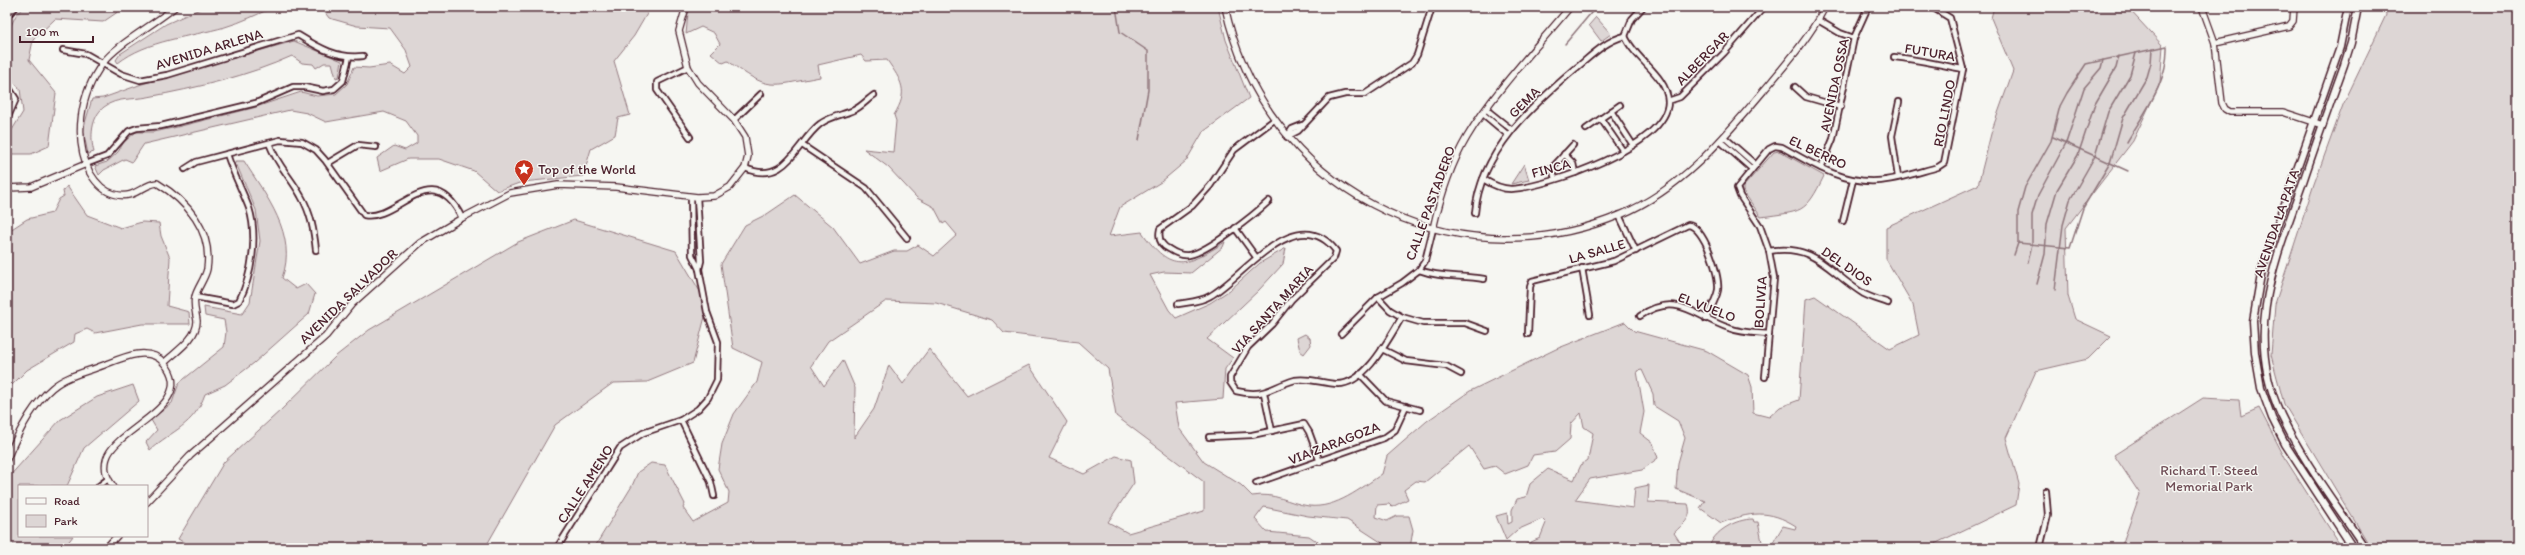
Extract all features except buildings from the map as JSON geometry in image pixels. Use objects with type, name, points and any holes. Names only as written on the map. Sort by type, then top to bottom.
[{"type":"main road","name":"AVENIDA LA PATA","points":[[2348,7],[2340,47],[2262,269],[2254,320],[2254,353],[2266,404],[2284,444],[2353,548]]},
{"type":"main road","name":"AVENIDA LA PATA","points":[[2358,7],[2351,43],[2274,260],[2264,310],[2263,348],[2270,382],[2284,420],[2293,438],[2365,548]]},
{"type":"street","points":[[7,16],[16,7]]},
{"type":"street","points":[[164,363],[194,335],[197,322],[195,297],[207,270],[208,251],[202,231],[193,212],[157,183],[136,194],[115,195],[98,185],[86,164],[80,140],[79,128],[94,76],[104,62],[175,7]]},
{"type":"street","points":[[686,7],[679,31],[688,67],[710,97],[734,120],[745,137],[748,156],[745,168],[766,171],[782,167],[820,124],[838,114],[855,110],[874,95]]},
{"type":"street","points":[[1225,7],[1236,48],[1254,88],[1274,120],[1287,137],[1335,182],[1370,204],[1433,229],[1496,238],[1529,237],[1567,232],[1619,215],[1647,201],[1687,173],[1722,139],[1801,47],[1825,7]]},
{"type":"street","points":[[1287,137],[1298,131],[1329,98],[1344,94],[1365,94],[1412,63],[1420,47],[1432,7]]},
{"type":"street","name":"CALLE PASTADERO","points":[[1341,334],[1378,297],[1402,283],[1419,270],[1426,257],[1433,229],[1456,161],[1467,138],[1485,112],[1570,7]]},
{"type":"street","points":[[1642,7],[1632,19],[1625,36],[1634,51],[1658,80],[1668,101]]},
{"type":"street","name":"ALBERGAR","points":[[1668,101],[1680,98],[1724,53],[1764,7]]},
{"type":"street","name":"AVENIDA OSSA","points":[[1821,168],[1833,139],[1854,38],[1868,7]]},
{"type":"street","name":"RIO LINDO","points":[[1932,7],[1950,18],[1963,68],[1944,163]]},
{"type":"street","points":[[2202,7],[2215,43],[2222,103],[2225,109],[2230,112],[2278,111],[2323,125]]},
{"type":"street","points":[[2215,43],[2289,26],[2293,21],[2294,7]]},
{"type":"street","points":[[1818,20],[1854,38]]},
{"type":"street","name":"AVENIDA ARLENA","points":[[63,50],[86,54],[104,62],[121,74],[140,80],[167,75],[298,35],[325,50],[349,57],[363,56]]},
{"type":"street","name":"GEMA","points":[[1475,213],[1483,179],[1495,154],[1512,130],[1558,84],[1602,46],[1613,39],[1625,36]]},
{"type":"street","points":[[7,188],[31,187],[107,156],[129,131],[137,128],[161,126],[256,103],[293,87],[304,87],[323,91],[334,89],[343,81],[349,57]]},
{"type":"street","name":"FUTURA","points":[[1894,57],[1918,59],[1935,65],[1963,68]]},
{"type":"street","points":[[688,67],[657,82],[657,90],[690,136]]},
{"type":"street","points":[[7,85],[16,99],[8,117]]},
{"type":"street","points":[[1795,87],[1806,97],[1841,106]]},
{"type":"street","points":[[734,120],[761,94]]},
{"type":"street","name":"FINCA","points":[[1483,179],[1500,187],[1511,189],[1575,173],[1633,145],[1661,122],[1668,101]]},
{"type":"street","points":[[1898,177],[1892,136],[1899,102]]},
{"type":"street","points":[[1586,129],[1620,105]]},
{"type":"street","points":[[1485,112],[1512,130]]},
{"type":"street","points":[[1485,112],[1508,135]]},
{"type":"street","points":[[1611,112],[1633,145]]},
{"type":"street","points":[[1601,119],[1623,151]]},
{"type":"street","points":[[1269,201],[1201,251],[1189,255],[1177,254],[1163,246],[1158,237],[1160,229],[1192,206],[1210,186],[1234,150],[1274,120]]},
{"type":"street","points":[[1722,139],[1756,165],[1752,169],[1722,139]]},
{"type":"street","points":[[185,169],[196,162],[269,143],[293,140],[302,142],[316,150],[328,163],[364,215],[374,216],[410,196],[431,192],[449,199],[462,218]]},
{"type":"street","points":[[269,143],[276,161],[301,195],[309,211],[316,250]]},
{"type":"street","points":[[328,163],[358,145],[376,146]]},
{"type":"street","points":[[802,145],[866,188],[907,238]]},
{"type":"street","points":[[1555,179],[1552,168],[1573,146]]},
{"type":"street","name":"EL BERRO","points":[[1756,165],[1769,149],[1775,146],[1821,168],[1853,180],[1878,181],[1938,167],[1944,163]]},
{"type":"street","points":[[195,297],[233,304],[239,301],[252,256],[252,224],[249,209],[235,179],[227,154]]},
{"type":"street","points":[[1564,154],[1573,163],[1575,173]]},
{"type":"street","name":"AVENIDA SALVADOR","points":[[148,501],[190,456],[326,336],[352,304],[420,243],[462,218],[510,193],[558,185],[616,187],[694,197],[714,196],[730,187],[745,168]]},
{"type":"street","name":"BOLIVIA","points":[[1752,169],[1737,188],[1740,196],[1760,226],[1769,251],[1774,278],[1765,377]]},
{"type":"street","points":[[1843,221],[1853,180]]},
{"type":"street","name":"CALLE AMENO","points":[[557,548],[620,448],[643,433],[681,420],[698,409],[708,398],[717,380],[718,342],[707,312],[699,269],[692,255],[694,197]]},
{"type":"street","name":"CALLE AMENO","points":[[694,197],[701,262],[699,269]]},
{"type":"street","points":[[1619,215],[1636,251]]},
{"type":"street","name":"LA SALLE","points":[[1528,334],[1530,287],[1532,281],[1614,260],[1636,251],[1688,225],[1697,231],[1716,266],[1718,289],[1706,319]]},
{"type":"street","points":[[1234,228],[1256,257]]},
{"type":"street","name":"VIA SANTA MARIA","points":[[1178,304],[1199,301],[1211,296],[1256,257],[1273,245],[1303,235],[1317,236],[1330,244],[1336,251],[1330,264],[1291,300],[1272,324],[1248,347],[1230,377],[1230,382],[1236,391],[1264,393],[1296,380],[1339,384],[1360,374],[1382,349],[1402,318]]},
{"type":"street","name":"DEL DIOS","points":[[1769,251],[1785,248],[1806,252],[1865,294],[1888,303]]},
{"type":"street","points":[[1582,268],[1590,315]]},
{"type":"street","points":[[1419,270],[1434,276],[1463,276],[1484,279]]},
{"type":"street","points":[[1378,297],[1390,310],[1402,318],[1423,323],[1465,323],[1487,331]]},
{"type":"street","name":"EL VUELO","points":[[1640,316],[1652,308],[1666,304],[1686,308],[1706,319],[1730,329],[1769,334]]},
{"type":"street","points":[[1382,349],[1406,361],[1446,366],[1461,374]]},
{"type":"street","points":[[7,459],[34,409],[46,393],[57,384],[69,377],[138,354],[150,354],[164,363],[172,382],[170,397],[108,454],[105,468],[108,479],[112,485]]},
{"type":"street","points":[[1360,374],[1386,401],[1420,410]]},
{"type":"street","points":[[1264,393],[1272,431]]},
{"type":"street","name":"VIA ZARAGOZA","points":[[1256,483],[1320,462],[1384,438],[1395,430],[1406,406]]},
{"type":"street","points":[[681,420],[711,482],[714,496]]},
{"type":"street","points":[[1209,437],[1252,434],[1304,424],[1309,432],[1320,462]]},
{"type":"street","points":[[101,485],[108,479]]},
{"type":"street","points":[[2040,548],[2048,515],[2046,491]]},
{"type":"street","points":[[106,548],[116,537]]},
{"type":"green space","points":[[25,7],[125,7],[103,22],[55,19],[33,40],[29,60],[56,93],[49,146],[31,154],[7,154],[7,131],[12,130],[23,112],[20,89],[7,74],[7,34],[16,15]]},
{"type":"green space","points":[[204,7],[274,7],[231,25],[155,44],[129,55],[118,63],[116,60],[120,54],[166,24]]},
{"type":"green space","points":[[321,7],[651,7],[634,36],[614,61],[630,115],[618,118],[615,135],[591,149],[583,176],[522,182],[497,191],[474,171],[439,159],[408,159],[380,171],[377,158],[394,146],[405,150],[417,143],[417,136],[406,121],[384,112],[326,122],[307,113],[290,110],[144,144],[132,162],[125,159],[104,170],[99,175],[95,166],[107,162],[118,152],[124,142],[136,132],[153,132],[173,128],[253,108],[301,92],[317,96],[336,94],[347,84],[354,67],[369,68],[390,65],[405,74],[412,67],[406,50],[390,28],[357,26],[329,18]]},
{"type":"green space","points":[[692,7],[1218,7],[1226,40],[1249,98],[1203,132],[1186,161],[1161,182],[1120,207],[1109,236],[1142,232],[1162,255],[1171,260],[1180,262],[1200,256],[1225,242],[1223,247],[1191,273],[1164,272],[1150,275],[1169,310],[1176,318],[1210,303],[1230,290],[1260,263],[1286,248],[1283,264],[1259,290],[1207,339],[1233,358],[1225,369],[1223,399],[1175,403],[1179,428],[1204,462],[1241,485],[1252,496],[1268,495],[1309,506],[1319,506],[1338,501],[1357,491],[1382,474],[1387,456],[1427,421],[1470,391],[1556,349],[1625,322],[1634,331],[1707,351],[1748,375],[1752,387],[1753,413],[1769,417],[1780,407],[1799,400],[1806,299],[1815,296],[1890,349],[1919,335],[1913,305],[1886,259],[1886,227],[1978,185],[1992,130],[2013,71],[1991,18],[1994,7],[2127,7],[2163,46],[2160,83],[2133,141],[2066,228],[2068,296],[2075,319],[2111,336],[2088,359],[2036,371],[2006,438],[2019,484],[2016,505],[1926,548],[1709,548],[1711,542],[1720,531],[1740,521],[1753,519],[1754,522],[1758,522],[1763,547],[1771,546],[1783,526],[1795,529],[1796,526],[1777,517],[1759,514],[1741,516],[1721,523],[1700,508],[1705,501],[1676,489],[1678,463],[1685,438],[1678,421],[1654,406],[1653,394],[1642,370],[1637,371],[1644,412],[1640,433],[1653,443],[1658,458],[1642,470],[1590,479],[1575,500],[1633,508],[1635,488],[1649,485],[1648,502],[1688,504],[1688,517],[1674,533],[1680,542],[1703,548],[1518,548],[1540,538],[1546,523],[1542,519],[1517,530],[1506,540],[1496,516],[1507,513],[1508,524],[1512,522],[1512,510],[1517,499],[1526,497],[1530,484],[1548,469],[1574,480],[1581,465],[1588,460],[1593,433],[1584,427],[1581,413],[1571,424],[1570,439],[1555,452],[1533,455],[1528,465],[1505,474],[1495,466],[1484,469],[1469,446],[1425,482],[1416,481],[1404,490],[1408,499],[1392,507],[1389,504],[1377,505],[1376,517],[1387,521],[1397,516],[1409,516],[1413,530],[1410,548],[1390,548],[1347,520],[1308,516],[1264,507],[1255,519],[1267,532],[1309,536],[1327,548],[594,548],[632,486],[638,472],[651,463],[665,465],[685,504],[683,508],[693,522],[728,503],[729,492],[718,469],[722,444],[734,414],[757,382],[762,362],[733,348],[721,264],[745,225],[767,214],[795,195],[833,227],[860,264],[894,251],[907,251],[918,245],[934,256],[957,235],[946,222],[943,224],[934,207],[917,198],[888,167],[864,149],[893,152],[896,121],[894,115],[899,107],[902,87],[897,74],[887,60],[866,61],[861,55],[818,65],[820,77],[780,84],[762,82],[753,78],[728,61],[723,63],[711,53],[720,44],[714,33],[701,27],[686,34],[688,13]],"holes":[[[886,301],[936,303],[992,320],[1004,333],[1078,342],[1108,369],[1116,416],[1204,482],[1204,511],[1128,533],[1108,522],[1134,483],[1131,460],[1116,456],[1084,474],[1049,458],[1067,422],[1029,365],[967,396],[929,349],[903,384],[889,365],[874,409],[854,438],[855,388],[843,360],[824,386],[811,366],[828,341]]]},
{"type":"green space","points":[[2385,7],[2518,7],[2518,548],[2371,548],[2284,404],[2271,355],[2275,304],[2314,184],[2343,105],[2386,15]]},
{"type":"green space","points":[[1596,17],[1611,34],[1601,41],[1589,25]]},
{"type":"green space","points":[[294,41],[342,61],[339,77],[336,78],[332,63],[324,63],[316,68],[313,64],[302,63],[292,56],[258,70],[222,81],[148,97],[125,99],[114,102],[104,107],[96,116],[92,134],[94,152],[88,154],[83,130],[92,99],[103,98],[142,84]]},
{"type":"green space","points":[[1779,151],[1824,176],[1812,198],[1807,205],[1801,209],[1785,214],[1761,217],[1743,191],[1743,187],[1774,152]]},
{"type":"green space","points":[[235,161],[244,161],[270,202],[277,216],[283,231],[286,246],[286,262],[282,278],[296,289],[306,284],[315,294],[309,314],[254,363],[225,385],[205,394],[200,405],[189,421],[150,450],[146,442],[157,430],[151,420],[172,403],[179,383],[224,347],[226,332],[224,320],[205,316],[204,307],[242,314],[250,302],[260,241],[256,210]]},
{"type":"green space","points":[[1524,164],[1529,180],[1511,184]]},
{"type":"green space","points":[[67,186],[87,215],[121,228],[142,222],[159,223],[161,236],[170,258],[167,306],[189,312],[190,324],[142,324],[95,333],[87,329],[75,334],[74,342],[27,370],[7,390],[7,232],[27,219],[52,213],[59,199],[64,196],[63,191]]},
{"type":"green space","points":[[574,220],[676,251],[708,305],[693,363],[647,382],[613,383],[555,425],[485,548],[183,548],[185,543],[178,539],[224,462],[281,410],[336,356],[369,330],[518,242]]},
{"type":"green space","points":[[1305,334],[1310,338],[1311,345],[1304,354],[1300,351],[1297,338]]},
{"type":"green space","points":[[133,385],[139,401],[84,448],[67,485],[18,485],[18,537],[72,537],[64,548],[7,548],[7,479],[60,420],[97,397]]},
{"type":"green space","name":"Richard T. Steed Memorial Park","points":[[2203,398],[2239,400],[2241,416],[2259,408],[2286,460],[2342,548],[2121,548],[2140,494],[2114,455]]},
{"type":"waterway","points":[[1116,7],[1120,32],[1148,51],[1148,90],[1139,140]]},
{"type":"waterway","points":[[1565,44],[1596,7]]},
{"type":"waterway","points":[[2018,243],[2018,212],[2025,187],[2051,141],[2060,106],[2086,64],[2167,46],[2164,72],[2160,84],[2148,108],[2127,142]]},
{"type":"waterway","points":[[2014,255],[2018,243],[2070,248],[2083,208],[2110,163],[2123,118],[2147,77],[2151,63],[2152,49]]},
{"type":"waterway","points":[[2055,290],[2063,225],[2070,200],[2095,156],[2108,112],[2130,75],[2136,53]]},
{"type":"waterway","points":[[2037,284],[2045,254],[2047,224],[2057,190],[2078,155],[2095,104],[2116,68],[2119,56]]},
{"type":"waterway","points":[[2028,262],[2032,244],[2032,215],[2038,195],[2066,143],[2084,88],[2101,68],[2103,60]]},
{"type":"waterway","points":[[2053,137],[2128,171]]},
{"type":"place","name":"Top of the World","points":[[524,186]]}]
